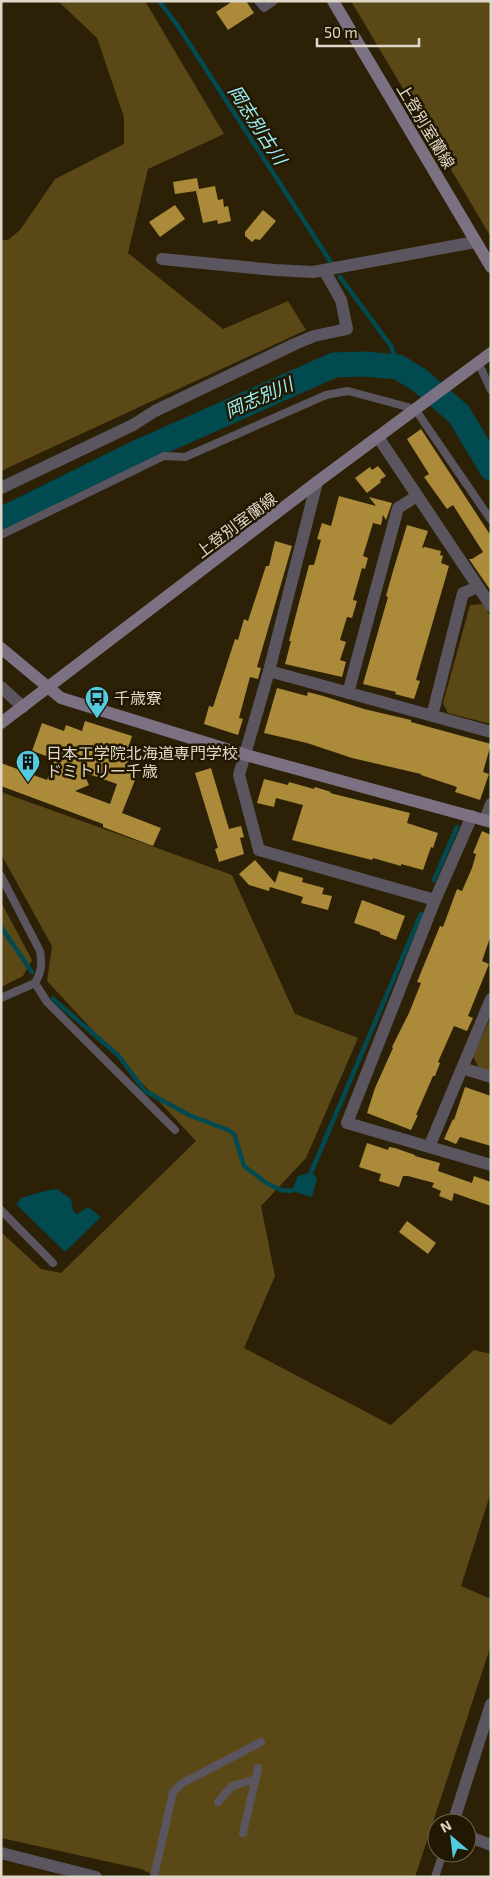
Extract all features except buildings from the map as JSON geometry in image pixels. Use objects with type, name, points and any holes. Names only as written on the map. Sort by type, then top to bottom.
[{"type":"main road","name":"上登別室蘭線","points":[[333,1],[491,267]]},
{"type":"main road","name":"上登別室蘭線","points":[[1,723],[317,482],[491,353]]},
{"type":"main road","points":[[1,648],[61,698],[246,754],[488,821]]},
{"type":"street","points":[[162,259],[313,272],[475,242]]},
{"type":"street","points":[[1,488],[295,344],[314,336],[347,329],[341,300],[324,270]]},
{"type":"street","points":[[378,437],[491,606]]},
{"type":"street","points":[[317,482],[270,671],[239,775],[259,850],[435,900]]},
{"type":"street","points":[[348,693],[398,508],[417,496]]},
{"type":"street","points":[[432,716],[463,593],[478,586]]},
{"type":"street","points":[[270,671],[491,732]]},
{"type":"street","points":[[1,688],[23,707]]},
{"type":"street","points":[[488,821],[491,804]]},
{"type":"street","points":[[472,816],[435,900],[347,1123],[491,1165]]},
{"type":"street","points":[[428,1147],[491,999]]},
{"type":"street","points":[[462,1068],[491,1077]]},
{"type":"street","points":[[457,1813],[491,1704]]},
{"type":"street","points":[[477,1840],[491,1845]]},
{"type":"street","points":[[1,1854],[96,1877]]},
{"type":"lane","points":[[258,1],[264,8],[274,1]]},
{"type":"lane","points":[[478,362],[491,390]]},
{"type":"lane","points":[[1,535],[164,456],[185,458],[326,394],[348,391],[418,407],[491,520]]},
{"type":"lane","points":[[1,876],[40,951],[42,964],[41,972],[35,983],[1,998]]},
{"type":"lane","points":[[35,983],[47,1002],[175,1130]]},
{"type":"lane","points":[[1,1210],[53,1263]]},
{"type":"lane","points":[[154,1877],[173,1792],[181,1784],[261,1742]]},
{"type":"lane","points":[[243,1833],[258,1768]]},
{"type":"lane","points":[[218,1802],[232,1786],[256,1779]]},
{"type":"lane","points":[[435,1877],[440,1863]]},
{"type":"shaded area","points":[[58,1],[145,1],[224,134],[148,169],[128,253],[223,329],[288,301],[306,330],[1,471],[1,240],[8,240],[20,230],[55,179],[124,144],[124,117],[97,38]]},
{"type":"shaded area","points":[[351,1],[491,1],[491,237]]},
{"type":"shaded area","points":[[483,604],[491,617],[491,724],[448,713],[443,703],[470,605]]},
{"type":"shaded area","points":[[1,792],[232,875],[295,1014],[358,1038],[306,1158],[261,1206],[275,1276],[244,1348],[391,1425],[474,1350],[491,1354],[491,1492],[461,1586],[491,1599],[491,1645],[436,1813],[427,1813],[427,1840],[415,1877],[157,1877],[141,1869],[1,1838],[1,1232],[41,1269],[61,1273],[196,1141],[47,981],[52,946],[1,854]]},
{"type":"shaded area","points":[[1,902],[32,960],[23,976],[1,987]]},
{"type":"shaded area","points":[[491,1017],[491,1071],[479,1068],[473,1056]]},
{"type":"shaded area","points":[[1,1861],[64,1877],[1,1877]]},
{"type":"water","points":[[308,1173],[315,1175],[317,1179],[312,1197],[292,1191],[298,1176]]},
{"type":"water","points":[[57,1189],[71,1199],[73,1211],[77,1214],[88,1207],[101,1217],[65,1252],[16,1204],[21,1198]]},
{"type":"waterway","name":"岡志別古川","points":[[159,1],[178,26],[332,264]]},
{"type":"waterway","name":"岡志別古川","points":[[340,277],[391,346],[398,367]]},
{"type":"waterway","name":"岡志別川","points":[[1,520],[132,455],[334,365],[364,364],[398,367],[418,379],[459,414],[491,468]]},
{"type":"waterway","points":[[434,880],[457,827]]},
{"type":"waterway","points":[[310,1175],[421,914]]},
{"type":"waterway","points":[[1,927],[32,972]]},
{"type":"waterway","points":[[53,999],[118,1055],[145,1091],[189,1115],[234,1134],[244,1166],[268,1184],[281,1190],[292,1191]]},
{"type":"place","name":"千歳寮","points":[[97,719]]},
{"type":"place","name":"日本工学院北海道専門学校 ドミトリー千歳","points":[[28,783]]}]
